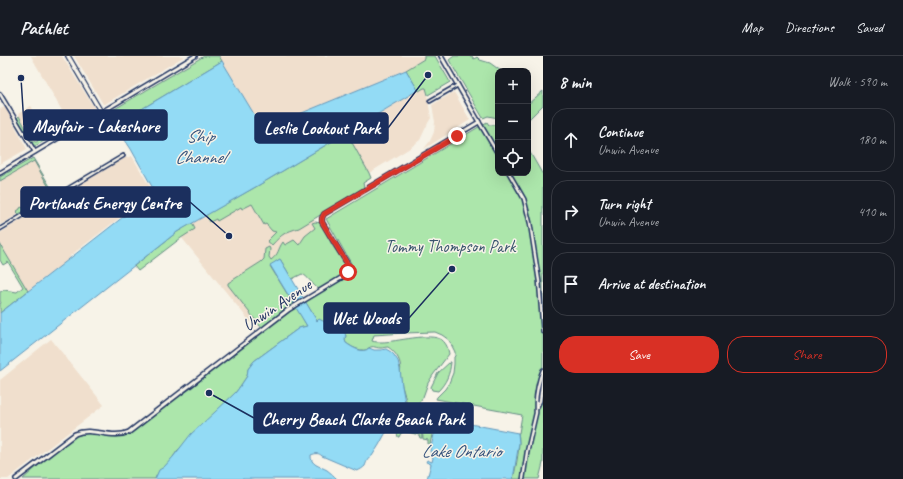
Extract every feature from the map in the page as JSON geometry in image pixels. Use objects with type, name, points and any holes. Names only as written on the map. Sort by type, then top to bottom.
[{"type":"main road","points":[[68,56],[101,112]]},
{"type":"street","points":[[0,172],[195,56]]},
{"type":"street","points":[[442,56],[495,149]]},
{"type":"street","points":[[430,101],[458,84]]},
{"type":"street","points":[[0,94],[35,152]]},
{"type":"street","name":"Unwin Avenue","points":[[16,479],[79,432],[120,435],[130,432],[294,306],[345,277],[348,272],[348,265],[322,222],[324,214],[479,122]]},
{"type":"street","points":[[0,229],[123,156]]},
{"type":"street","points":[[512,176],[524,199],[530,223],[540,287],[543,332]]},
{"type":"street","points":[[523,479],[536,408],[538,387],[543,372],[543,365]]},
{"type":"street","points":[[536,408],[540,401],[543,378]]},
{"type":"shaded area","points":[[31,56],[62,56],[95,109],[70,125]]},
{"type":"shaded area","points":[[74,56],[185,56],[103,104]]},
{"type":"shaded area","points":[[219,56],[424,56],[424,59],[406,70],[263,129]]},
{"type":"shaded area","points":[[426,88],[431,118],[420,140],[410,148],[369,173],[371,178],[311,214],[329,247],[311,272],[284,265],[280,259],[261,324],[256,327],[177,232],[418,90],[419,91]]},
{"type":"shaded area","points":[[454,92],[470,120],[424,149],[434,132],[435,122],[432,105]]},
{"type":"shaded area","points":[[31,106],[48,135],[45,135],[36,142],[33,141],[18,114]]},
{"type":"shaded area","points":[[5,107],[27,149],[0,164],[0,109]]},
{"type":"shaded area","points":[[132,156],[153,192],[70,256],[71,258],[28,291],[0,244],[0,233],[125,158]]},
{"type":"shaded area","points":[[33,158],[54,193],[0,225],[0,177]]},
{"type":"shaded area","points":[[51,339],[104,405],[8,479],[0,479],[0,380]]},
{"type":"green space","points":[[204,56],[219,56],[222,61],[115,125],[108,113]]},
{"type":"green space","points":[[424,56],[435,56],[450,82],[428,95],[426,88],[419,91],[418,90],[406,70],[424,59]]},
{"type":"green space","points":[[454,56],[472,56],[474,59],[477,57],[497,68],[495,68],[495,117],[488,116],[483,118],[449,60]]},
{"type":"green space","points":[[543,91],[543,105],[531,117],[531,101]]},
{"type":"green space","points":[[19,116],[33,141],[38,141],[37,139],[44,135],[46,140],[34,146],[17,118]]},
{"type":"green space","name":"Tommy Thompson Park","points":[[487,122],[489,125],[495,125],[495,176],[531,176],[531,154],[543,175],[543,463],[539,479],[513,479],[519,449],[518,433],[522,415],[436,399],[449,383],[453,373],[455,352],[449,340],[435,332],[374,335],[372,341],[378,342],[421,337],[437,338],[444,342],[449,354],[433,375],[428,383],[423,397],[412,412],[403,413],[398,421],[396,423],[395,422],[398,413],[404,408],[406,400],[400,373],[401,365],[394,352],[388,347],[372,347],[363,350],[350,346],[345,342],[345,333],[320,320],[317,321],[305,301],[356,272],[326,219]]},
{"type":"green space","points":[[346,133],[371,178],[363,183],[363,189],[299,228],[284,234],[272,245],[267,241],[276,232],[272,231],[266,224],[264,225],[252,204],[242,209],[241,207],[217,221],[216,219],[210,222],[206,215]]},
{"type":"green space","points":[[33,158],[54,193],[53,194],[51,193],[34,161],[0,181],[0,177]]},
{"type":"green space","points":[[46,192],[48,197],[19,214],[17,213],[20,208],[22,207],[24,209],[45,196],[44,194]]},
{"type":"green space","points":[[192,223],[195,229],[138,271],[134,266],[177,232]]},
{"type":"green space","points":[[312,223],[321,223],[332,245],[345,264],[346,270],[344,275],[319,289],[302,274],[292,279],[280,259],[270,266],[294,304],[263,327],[260,326],[228,283],[261,262],[264,259],[265,249],[269,247],[269,257],[271,260],[276,255],[283,242],[285,245],[294,240],[299,245],[305,236],[315,228]]},
{"type":"green space","points":[[0,244],[28,291],[0,313],[0,292],[4,290],[17,292],[23,287],[8,262],[3,265],[0,260]]},
{"type":"green space","points":[[296,307],[307,326],[299,328],[254,361],[248,369],[247,376],[236,392],[177,451],[170,461],[158,473],[155,479],[23,479],[75,436],[89,433],[117,437],[129,434],[190,389],[240,348]]},
{"type":"green space","points":[[450,362],[449,374],[443,385],[438,391],[432,390],[431,387],[438,373]]},
{"type":"green space","points":[[429,406],[431,407],[428,411],[435,414],[436,417],[430,444],[428,444],[428,440],[423,439],[423,426],[425,414]]},
{"type":"green space","points":[[407,424],[421,424],[422,438],[420,438],[419,435],[404,431],[398,437],[397,433]]},
{"type":"water","name":"Ship Channel","points":[[222,61],[263,129],[406,70],[418,90],[177,232],[0,371],[0,313],[155,192],[131,149],[115,125]]},
{"type":"water","name":"Lake Ontario","points":[[280,259],[317,321],[319,319],[343,331],[345,334],[346,343],[355,348],[361,350],[367,350],[369,348],[374,350],[386,349],[394,355],[398,361],[400,369],[405,402],[404,407],[397,413],[394,421],[372,456],[367,460],[365,466],[359,470],[357,471],[319,454],[311,455],[314,463],[327,470],[337,479],[155,479],[159,470],[164,467],[173,457],[191,434],[236,392],[247,376],[248,369],[254,361],[299,328],[307,326],[270,265]]},
{"type":"water","name":"Lake Ontario","points":[[438,418],[518,433],[519,443],[513,479],[427,479],[431,464],[426,462],[427,460],[432,462],[433,458],[430,451]]},
{"type":"place","name":"Leslie Lookout Park","points":[[428,75]]},
{"type":"place","name":"Mayfair - Lakeshore","points":[[21,78]]},
{"type":"place","name":"Portlands Energy Centre","points":[[229,236]]},
{"type":"place","name":"Wet Woods","points":[[452,269]]},
{"type":"place","name":"Cherry Beach Clarke Beach Park","points":[[209,393]]},
{"type":"route","points":[[348,272],[348,265],[322,222],[324,214],[457,136]]}]
